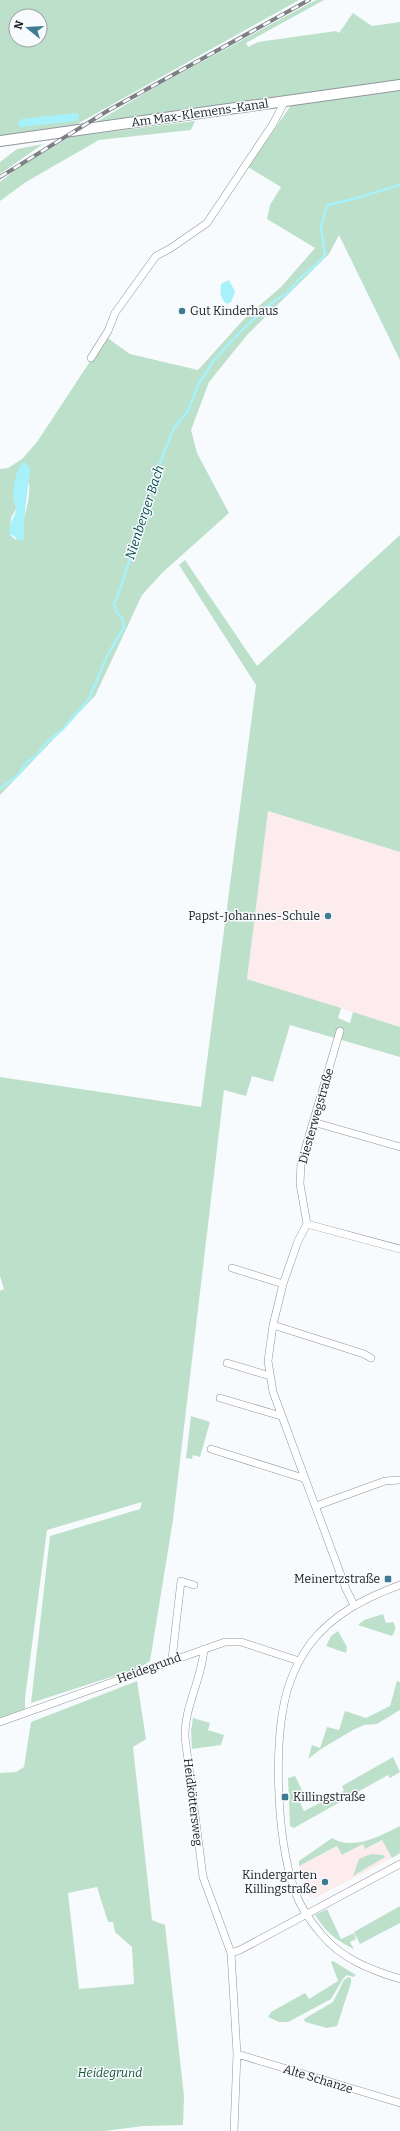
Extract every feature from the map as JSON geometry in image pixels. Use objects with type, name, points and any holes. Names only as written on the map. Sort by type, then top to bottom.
[{"type":"main road","name":"Am Max-Klemens-Kanal","points":[[0,141],[400,85]]},
{"type":"street","points":[[91,358],[108,331],[115,313],[156,256],[171,248],[207,223],[273,124],[285,101]]},
{"type":"street","name":"Diesterwegstraße","points":[[306,1224],[300,1189],[300,1172],[340,1031]]},
{"type":"street","points":[[313,1122],[400,1147]]},
{"type":"street","points":[[354,1605],[346,1589],[316,1506],[303,1478],[281,1416],[273,1392],[268,1361],[273,1326],[283,1284],[298,1241],[306,1224],[400,1249]]},
{"type":"street","points":[[232,1268],[283,1284]]},
{"type":"street","points":[[273,1326],[364,1354],[371,1358]]},
{"type":"street","points":[[227,1363],[270,1376]]},
{"type":"street","points":[[220,1398],[281,1416]]},
{"type":"street","points":[[211,1449],[303,1478]]},
{"type":"street","points":[[316,1506],[384,1481],[400,1480]]},
{"type":"street","points":[[172,1659],[181,1581],[194,1585]]},
{"type":"street","points":[[400,1585],[354,1605],[325,1628],[299,1661],[287,1692],[280,1734],[279,1760],[286,1858],[295,1893],[306,1914],[322,1936],[348,1957],[380,1973],[400,1979]]},
{"type":"street","name":"Heidegrund","points":[[0,1722],[172,1659],[225,1642],[242,1642],[299,1661]]},
{"type":"street","name":"Heidköttersweg","points":[[204,1649],[203,1667],[187,1719],[185,1737],[202,1877],[232,1953],[236,2054],[234,2131]]},
{"type":"street","points":[[232,1953],[400,1864]]},
{"type":"street","name":"Alte Schanze","points":[[236,2054],[400,2103]]},
{"type":"shaded area","name":"Papst-Johannes-Schule","points":[[268,811],[400,852],[400,1027],[247,979]]},
{"type":"shaded area","name":"Kindergarten Killingstraße","points":[[382,1840],[392,1858],[315,1898],[310,1897],[299,1866],[338,1846],[343,1855],[363,1844],[366,1849]]},
{"type":"green space","points":[[0,0],[299,0],[72,127],[0,136]]},
{"type":"green space","points":[[316,0],[324,0],[246,43],[248,47],[258,42],[336,31],[339,33],[353,13],[372,26],[400,22],[400,80],[138,116],[93,124],[157,86]]},
{"type":"green space","points":[[400,91],[400,360],[339,235],[329,254],[247,335],[209,382],[191,430],[197,453],[229,513],[162,573],[142,595],[95,696],[0,795],[0,469],[8,468],[22,459],[37,442],[89,363],[90,356],[102,334],[130,354],[198,370],[244,319],[281,287],[315,248],[267,219],[270,205],[281,187],[248,167],[292,104]],"holes":[[[20,467],[29,484],[29,497],[26,512],[16,540],[10,535],[11,518],[16,509],[14,490]]]},
{"type":"green space","points":[[195,121],[191,130],[99,140],[26,182],[0,201],[0,182],[19,167],[70,137]]},
{"type":"green space","points":[[43,144],[0,174],[0,162],[17,149]]},
{"type":"green space","points":[[400,535],[400,852],[268,811],[247,979],[341,1008],[338,1018],[350,1023],[353,1012],[400,1027],[400,1057],[290,1025],[273,1082],[252,1076],[246,1096],[224,1090],[173,1520],[150,1661],[139,1668],[31,1703],[50,1536],[140,1509],[142,1502],[47,1530],[25,1698],[25,1716],[0,1725],[0,1291],[4,1289],[0,1276],[0,1077],[201,1107],[256,685],[179,565],[185,560],[257,666]]},
{"type":"green space","points":[[191,1416],[210,1422],[200,1457],[193,1455],[192,1459],[186,1458]]},
{"type":"green space","points":[[383,1614],[386,1623],[393,1622],[395,1626],[395,1631],[392,1636],[358,1625],[364,1620]]},
{"type":"green space","points":[[338,1631],[347,1647],[346,1653],[326,1646],[331,1636]]},
{"type":"green space","points":[[137,1681],[146,1739],[133,1747],[152,1920],[165,1925],[184,2096],[183,2125],[144,2126],[104,2131],[0,2131],[0,1773],[16,1772],[24,1767],[31,1722]],"holes":[[[97,1887],[108,1922],[113,1922],[115,1932],[132,1947],[134,1984],[79,1989],[68,1893]]]},
{"type":"green space","points":[[397,1681],[400,1682],[400,1710],[377,1724],[364,1725],[353,1730],[321,1749],[308,1759],[312,1745],[320,1748],[327,1727],[339,1730],[345,1711],[366,1718],[390,1706]]},
{"type":"green space","points":[[193,1718],[210,1723],[208,1730],[224,1735],[221,1745],[192,1749],[191,1731]]},
{"type":"green space","points":[[393,1757],[400,1772],[390,1778],[388,1775],[294,1828],[290,1826],[288,1778],[295,1776],[304,1794],[298,1798],[304,1811],[344,1791],[342,1786]]},
{"type":"green space","points":[[400,1826],[400,1853],[392,1858],[382,1840],[365,1849],[363,1844],[342,1855],[337,1846],[299,1866],[299,1861],[332,1838],[340,1842],[357,1843],[375,1838]]},
{"type":"green space","points":[[371,1854],[383,1855],[385,1857],[353,1876],[359,1859]]},
{"type":"green space","points":[[400,1906],[400,1923],[360,1944],[354,1932]]},
{"type":"green space","points":[[327,1909],[341,1939],[354,1933],[356,1939],[350,1942],[354,1949],[332,1935],[315,1915]]},
{"type":"green space","points":[[333,1961],[356,1975],[353,1977],[347,1975],[331,1999],[288,2022],[279,2022],[268,2017],[271,2012],[305,1993],[309,1999],[338,1981],[331,1962]]},
{"type":"green space","points":[[348,1977],[351,1978],[351,1983],[337,2026],[327,2028],[305,2022],[304,2019],[333,2002],[344,1980]]},
{"type":"water","points":[[229,280],[235,292],[231,302],[227,304],[222,298],[221,284]]},
{"type":"water","points":[[25,462],[30,470],[24,519],[24,540],[21,541],[10,534],[10,524],[16,510],[13,497],[17,472]]},
{"type":"waterway","points":[[22,123],[75,117]]},
{"type":"waterway","name":"Nienberger Bach","points":[[0,789],[19,774],[27,762],[34,758],[47,742],[62,730],[89,699],[107,656],[124,627],[123,620],[116,611],[114,604],[119,593],[148,503],[149,490],[174,428],[188,411],[198,385],[214,360],[240,332],[270,304],[287,293],[301,277],[316,265],[325,255],[321,227],[327,205],[354,199],[400,185]]},
{"type":"railway","points":[[0,177],[109,110],[309,0]]},
{"type":"place","name":"Gut Kinderhaus","points":[[182,311]]},
{"type":"place","name":"Papst-Johannes-Schule","points":[[328,916]]},
{"type":"place","name":"Meinertzstraße","points":[[388,1579]]},
{"type":"place","name":"Killingstraße","points":[[285,1797]]},
{"type":"place","name":"Kindergarten Killingstraße","points":[[325,1882]]}]
